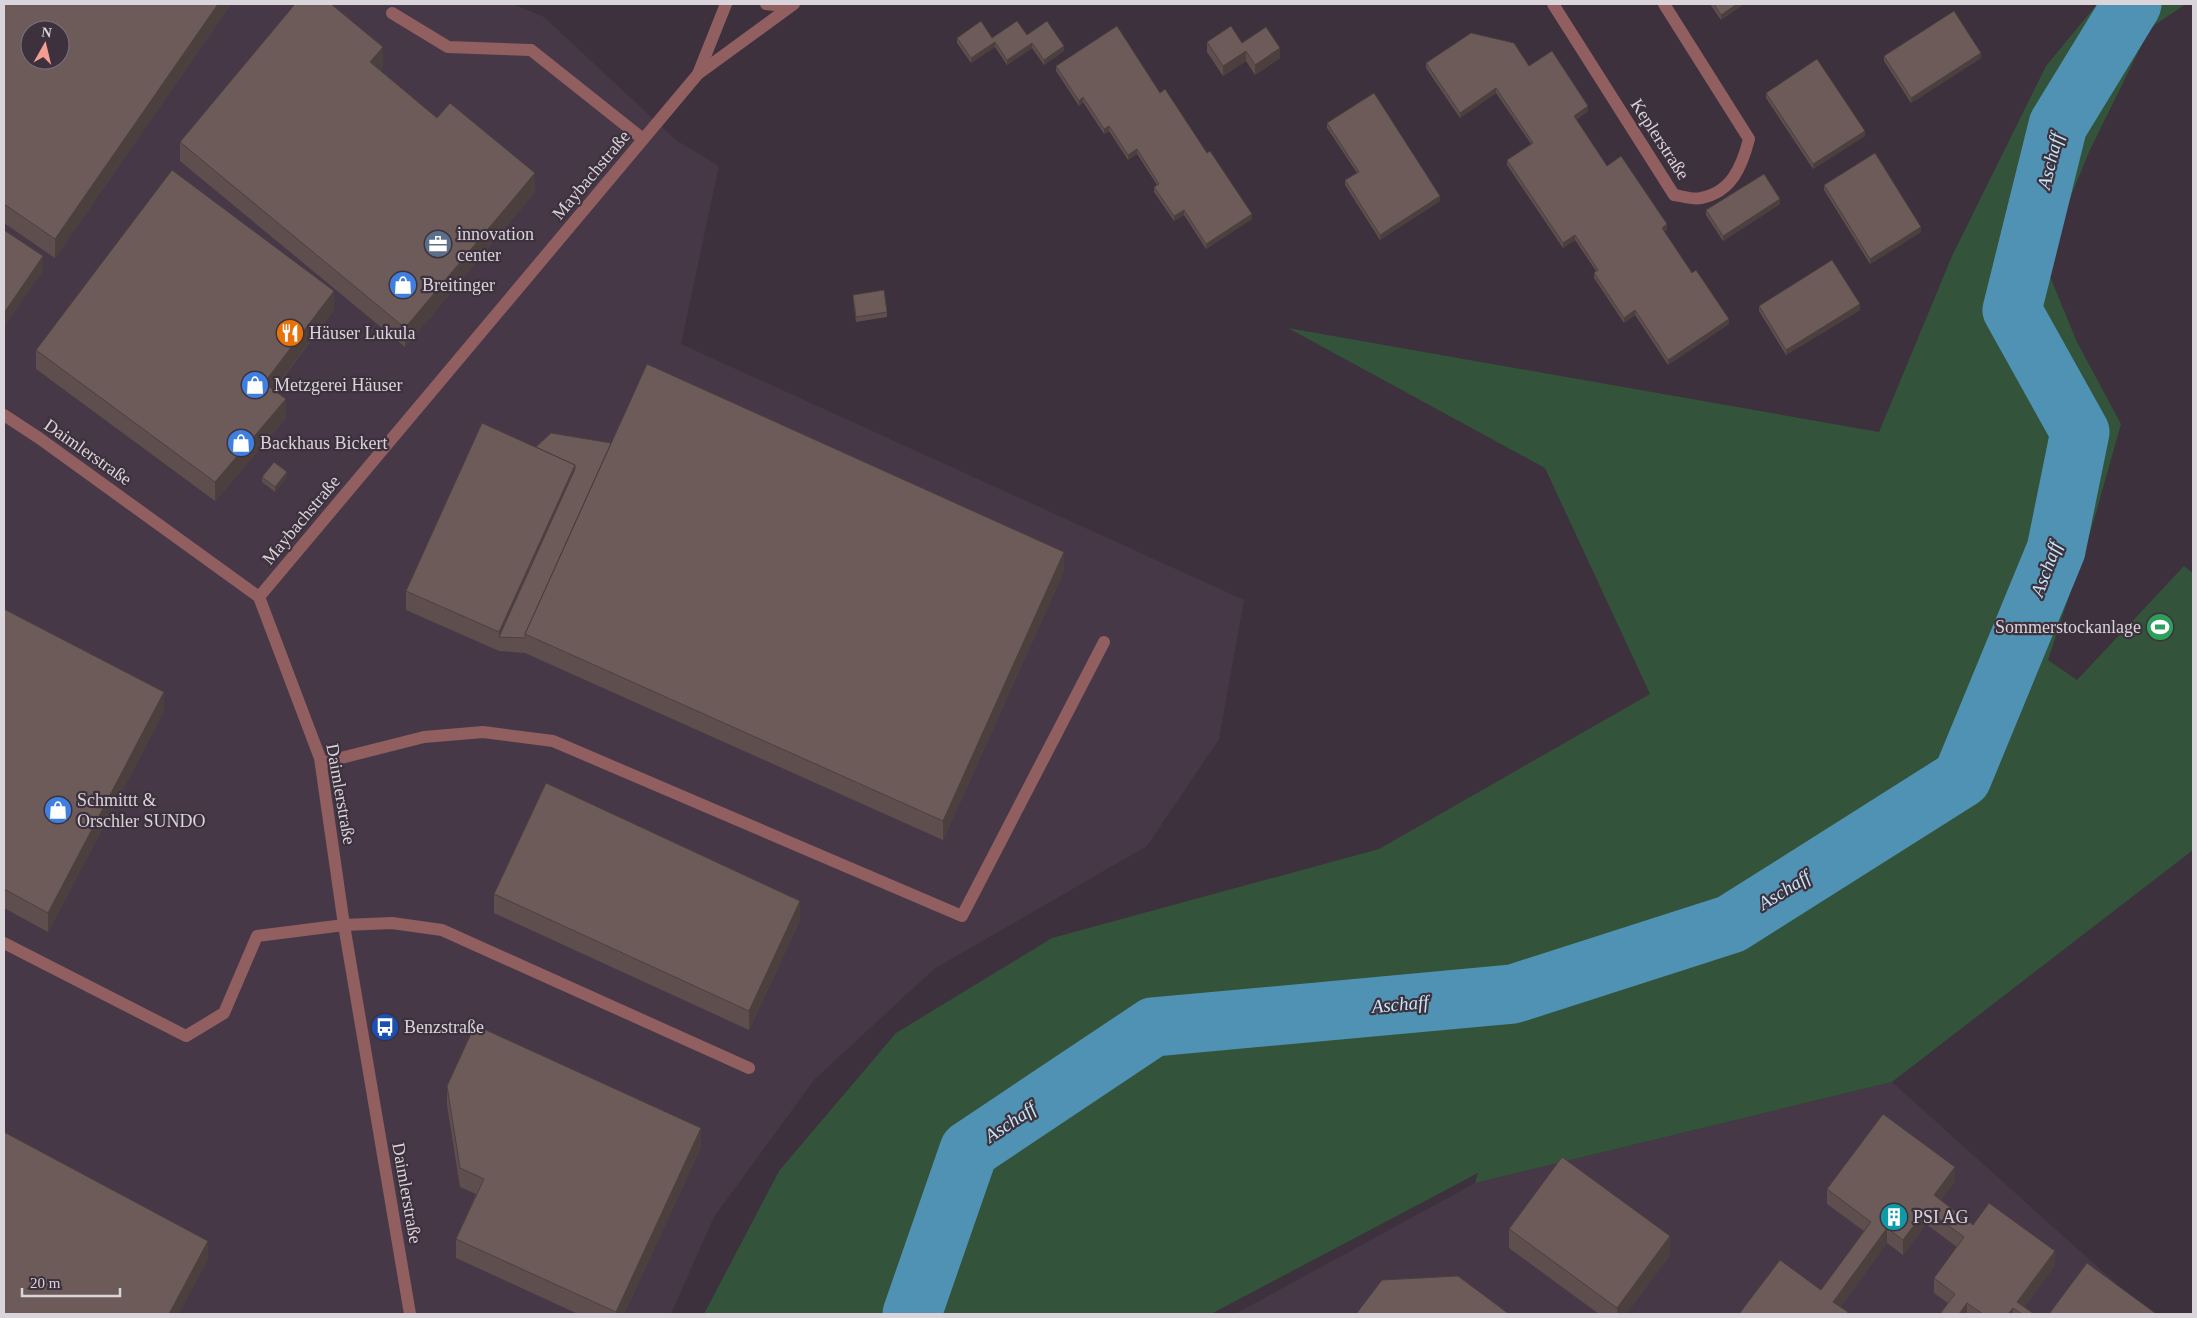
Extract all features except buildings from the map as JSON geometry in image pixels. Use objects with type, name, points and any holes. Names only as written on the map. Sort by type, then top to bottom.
[{"type":"street","name":"Maybachstraße","points":[[698,74],[726,4]]},
{"type":"street","points":[[766,4],[784,6],[793,4]]},
{"type":"street","name":"Maybachstraße","points":[[260,597],[698,74],[793,4]]},
{"type":"street","name":"Keplerstraße","points":[[1553,4],[1674,195],[1700,198],[1726,188],[1743,163],[1749,139],[1664,4]]},
{"type":"street","points":[[392,13],[448,47],[531,50],[643,139]]},
{"type":"street","name":"Daimlerstraße","points":[[4,415],[260,597],[321,763],[344,925],[410,1314]]},
{"type":"street","points":[[321,763],[424,737],[483,732],[553,741],[962,916],[1104,642]]},
{"type":"street","points":[[4,942],[186,1036],[224,1013],[257,936],[344,925],[392,923],[442,930],[749,1068]]},
{"type":"shaded area","points":[[4,4],[513,4],[544,17],[676,140],[719,166],[681,344],[1244,600],[1219,739],[1147,846],[934,969],[814,1080],[714,1217],[671,1314],[4,1314]]},
{"type":"shaded area","points":[[1892,1082],[2150,1314],[1235,1314],[1475,1183]]},
{"type":"green space","points":[[2097,4],[2186,4],[2150,28],[2089,152],[2044,262],[2077,342],[2121,424],[2092,527],[2048,660],[2077,680],[2184,566],[2193,573],[2193,850],[1892,1082],[1475,1183],[1478,1173],[1211,1314],[704,1314],[779,1171],[896,1033],[1052,938],[1379,849],[1650,694],[1545,468],[1288,328],[1879,432],[1952,256],[2046,66]]},
{"type":"waterway","name":"Aschaff","points":[[912,1314],[969,1150],[1153,1027],[1513,994],[1731,924],[1962,778],[2056,550],[2080,432],[2012,310],[2058,125],[2132,4]]},
{"type":"place","name":"innovation center","points":[[438,244]]},
{"type":"place","name":"Breitinger","points":[[403,285]]},
{"type":"place","name":"Häuser Lukula","points":[[290,333]]},
{"type":"place","name":"Metzgerei Häuser","points":[[255,385]]},
{"type":"place","name":"Backhaus Bickert","points":[[241,443]]},
{"type":"place","name":"Sommerstockanlage","points":[[2160,627]]},
{"type":"place","name":"Schmittt & Orschler SUNDO","points":[[58,810]]},
{"type":"place","name":"Benzstraße","points":[[385,1027]]},
{"type":"place","name":"PSI AG","points":[[1894,1217]]}]
